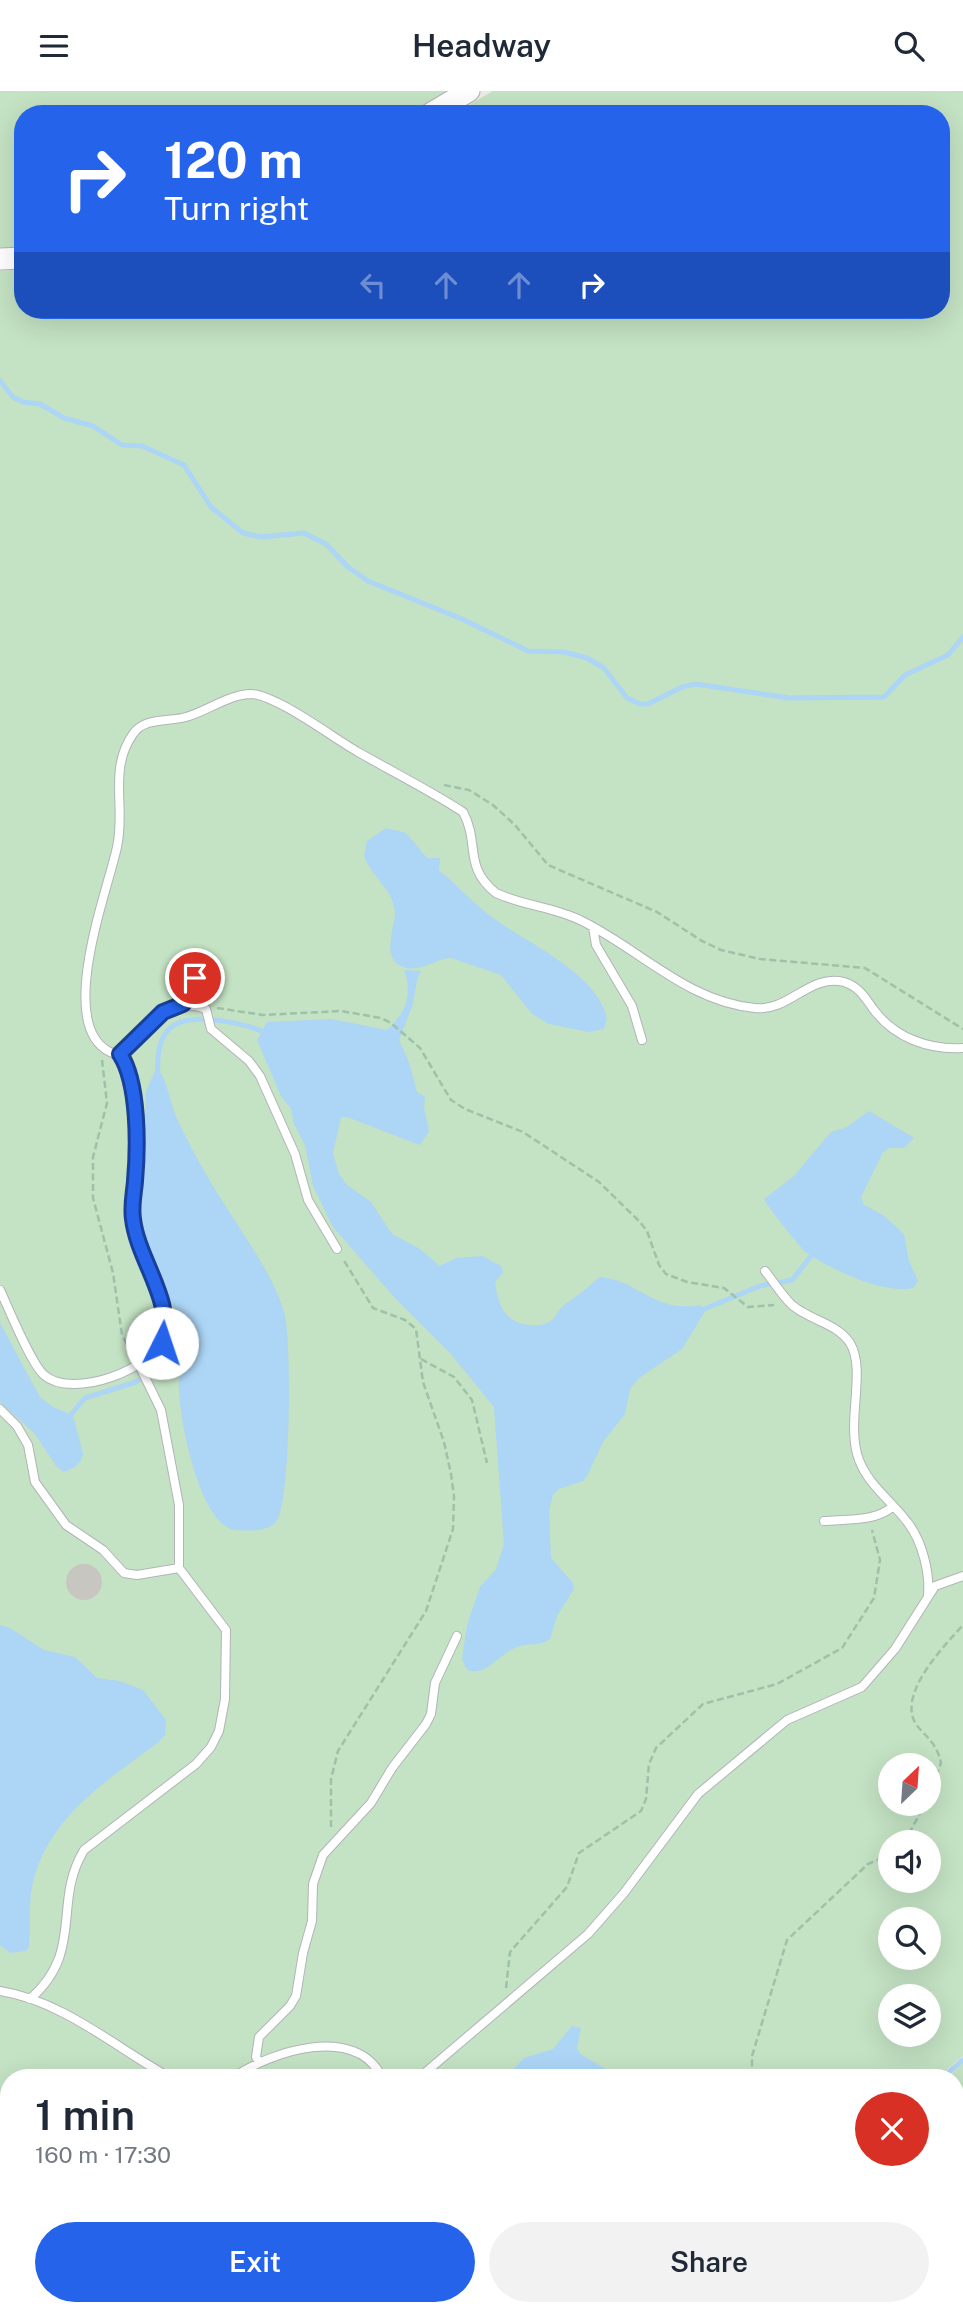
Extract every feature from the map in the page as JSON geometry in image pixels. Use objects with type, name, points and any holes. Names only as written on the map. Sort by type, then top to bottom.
[{"type":"main road","points":[[445,105],[469,91]]},
{"type":"lane","points":[[0,1290],[38,1367],[48,1378],[69,1384],[90,1383],[141,1368],[162,1343],[166,1320],[133,1220],[135,1117],[129,1076],[116,1054],[96,1040],[90,1026],[86,1005],[87,972],[102,896],[117,846],[118,773],[127,746],[137,728],[146,723],[184,718],[237,697],[258,695],[319,726],[355,750],[463,812],[468,822],[475,870],[485,884],[511,899],[569,915],[593,927],[653,968],[717,999],[742,1006],[770,1009],[815,984],[843,982],[857,988],[875,1011],[901,1034],[934,1047],[963,1048]]},
{"type":"lane","points":[[593,927],[596,945],[632,1006],[642,1040]]},
{"type":"lane","points":[[116,1054],[163,1012],[183,1004],[191,994],[195,967]]},
{"type":"lane","points":[[183,1004],[207,1011],[211,1029],[249,1061],[260,1076],[295,1154],[308,1201],[337,1249]]},
{"type":"lane","points":[[765,1271],[790,1301],[835,1329],[851,1345],[856,1373],[852,1427],[859,1459],[871,1481],[914,1532],[930,1576],[928,1594]]},
{"type":"lane","points":[[30,1999],[41,1989],[62,1958],[68,1927],[67,1903],[77,1862],[84,1850],[196,1764],[211,1747],[219,1731],[225,1699],[226,1630],[179,1568],[179,1505],[161,1410],[141,1368]]},
{"type":"lane","points":[[0,1409],[17,1426],[28,1445],[35,1482],[66,1525],[103,1550],[124,1573],[137,1575],[179,1568]]},
{"type":"lane","points":[[824,1521],[871,1516],[892,1507]]},
{"type":"lane","points":[[430,2069],[588,1934],[624,1893],[698,1794],[787,1720],[852,1693],[878,1672],[928,1594],[948,1579],[963,1576]]},
{"type":"lane","points":[[259,2062],[256,2057],[258,2037],[290,2006],[296,1996],[303,1953],[312,1921],[317,1870],[331,1844],[371,1803],[392,1768],[426,1724],[431,1714],[435,1683],[457,1636]]},
{"type":"lane","points":[[0,1991],[30,1999],[102,2033],[133,2057],[155,2069]]},
{"type":"lane","points":[[247,2069],[259,2062],[293,2051],[330,2047],[365,2057],[378,2069]]},
{"type":"path","points":[[423,787],[452,786],[481,796],[515,825],[548,865],[657,912],[688,934],[720,950],[792,963],[865,968],[963,1029]]},
{"type":"path","points":[[207,1011],[263,1015],[341,1011],[381,1018],[404,1032],[420,1048],[451,1100],[523,1132],[599,1182],[640,1221],[647,1231],[659,1265],[666,1274],[731,1292],[748,1307],[790,1301]]},
{"type":"path","points":[[116,1054],[102,1061],[107,1103],[93,1157],[93,1198],[113,1273],[122,1335],[141,1368]]},
{"type":"path","points":[[331,1844],[333,1763],[345,1737],[426,1611],[453,1529],[454,1496],[444,1442],[424,1382],[416,1329],[405,1320],[373,1308],[337,1249]]},
{"type":"path","points":[[421,1359],[454,1377],[472,1400],[487,1463]]},
{"type":"path","points":[[506,2005],[510,1952],[567,1887],[579,1853],[641,1811],[646,1798],[649,1764],[656,1748],[703,1704],[777,1683],[833,1654],[854,1633],[871,1607],[878,1581],[880,1560],[871,1516]]},
{"type":"path","points":[[938,1753],[933,1740],[914,1721],[912,1705],[929,1664],[963,1625]]},
{"type":"path","points":[[752,2069],[752,2056],[787,1940],[868,1864],[878,1860]]},
{"type":"green space","points":[[0,91],[454,91],[430,105],[14,105],[14,251],[0,252]]},
{"type":"green space","points":[[493,91],[963,91],[963,2056],[948,2069],[0,2069],[0,271],[14,270],[14,319],[950,319],[950,105],[469,105]]},
{"type":"water","points":[[386,828],[406,833],[427,858],[440,858],[439,870],[478,906],[576,973],[601,1002],[607,1019],[604,1029],[589,1032],[549,1024],[532,1014],[501,975],[451,958],[413,968],[399,965],[391,955],[390,948],[395,912],[393,904],[364,855],[367,841]]},
{"type":"water","points":[[404,970],[421,971],[413,1004],[399,1040],[409,1062],[417,1092],[425,1097],[424,1108],[429,1131],[420,1145],[341,1117],[333,1153],[339,1174],[346,1184],[371,1202],[392,1234],[420,1249],[440,1266],[456,1258],[482,1256],[501,1266],[503,1273],[495,1282],[498,1298],[508,1317],[521,1324],[537,1325],[551,1321],[563,1306],[600,1277],[626,1284],[670,1305],[701,1305],[704,1313],[682,1349],[639,1378],[630,1389],[625,1414],[603,1442],[583,1481],[559,1489],[553,1495],[549,1510],[551,1558],[573,1583],[574,1589],[557,1616],[550,1639],[517,1647],[487,1667],[474,1671],[467,1670],[462,1659],[467,1625],[480,1587],[496,1569],[504,1544],[494,1407],[450,1353],[395,1298],[333,1227],[313,1186],[305,1145],[294,1124],[291,1109],[281,1096],[257,1040],[267,1022],[331,1019],[387,1030],[399,1017],[406,1003],[408,987]]},
{"type":"water","points":[[155,1071],[161,1073],[176,1117],[191,1147],[262,1264],[284,1312],[289,1385],[285,1486],[276,1522],[263,1529],[236,1530],[223,1524],[200,1488],[192,1463],[181,1412],[179,1372],[185,1354],[177,1339],[176,1311],[151,1263],[141,1221],[146,1091]]},
{"type":"water","points":[[869,1111],[914,1138],[904,1148],[889,1148],[883,1152],[861,1197],[864,1205],[883,1215],[904,1234],[909,1261],[918,1281],[913,1288],[901,1289],[873,1284],[818,1260],[798,1244],[764,1199],[794,1176],[831,1132],[847,1127]]},
{"type":"water","points":[[0,1323],[40,1397],[53,1407],[73,1415],[83,1454],[78,1464],[70,1469],[63,1472],[56,1466],[35,1434],[0,1402]]},
{"type":"water","points":[[0,1625],[10,1628],[44,1650],[75,1657],[97,1678],[120,1681],[143,1690],[166,1720],[165,1735],[159,1742],[83,1801],[52,1838],[33,1882],[29,1947],[26,1951],[10,1953],[0,1945]]},
{"type":"water","points":[[572,2026],[581,2028],[577,2048],[580,2054],[606,2069],[514,2069],[524,2058],[553,2049]]},
{"type":"building","points":[[84,1564],[97,1569],[102,1582],[97,1595],[84,1600],[71,1595],[66,1582],[71,1569]]},
{"type":"waterway","points":[[0,381],[13,397],[23,402],[40,404],[64,418],[93,426],[122,445],[142,446],[184,465],[211,507],[243,533],[261,537],[304,533],[326,544],[348,567],[368,581],[462,619],[528,651],[564,652],[587,658],[604,668],[627,698],[640,704],[648,704],[682,687],[696,684],[789,698],[884,697],[905,675],[948,655],[963,637]]},
{"type":"waterway","points":[[158,1077],[162,1039],[169,1029],[178,1023],[189,1020],[216,1020],[244,1025],[266,1033]]},
{"type":"waterway","points":[[697,1312],[760,1286],[792,1280],[812,1255]]},
{"type":"waterway","points":[[68,1418],[85,1398],[133,1383],[157,1371],[185,1342]]},
{"type":"waterway","points":[[952,2069],[963,2060]]},
{"type":"route","points":[[162,1343],[166,1320],[164,1308],[150,1278],[133,1220],[135,1117],[126,1062],[120,1054],[130,1048],[163,1012],[183,1004],[191,994],[195,978]]}]
